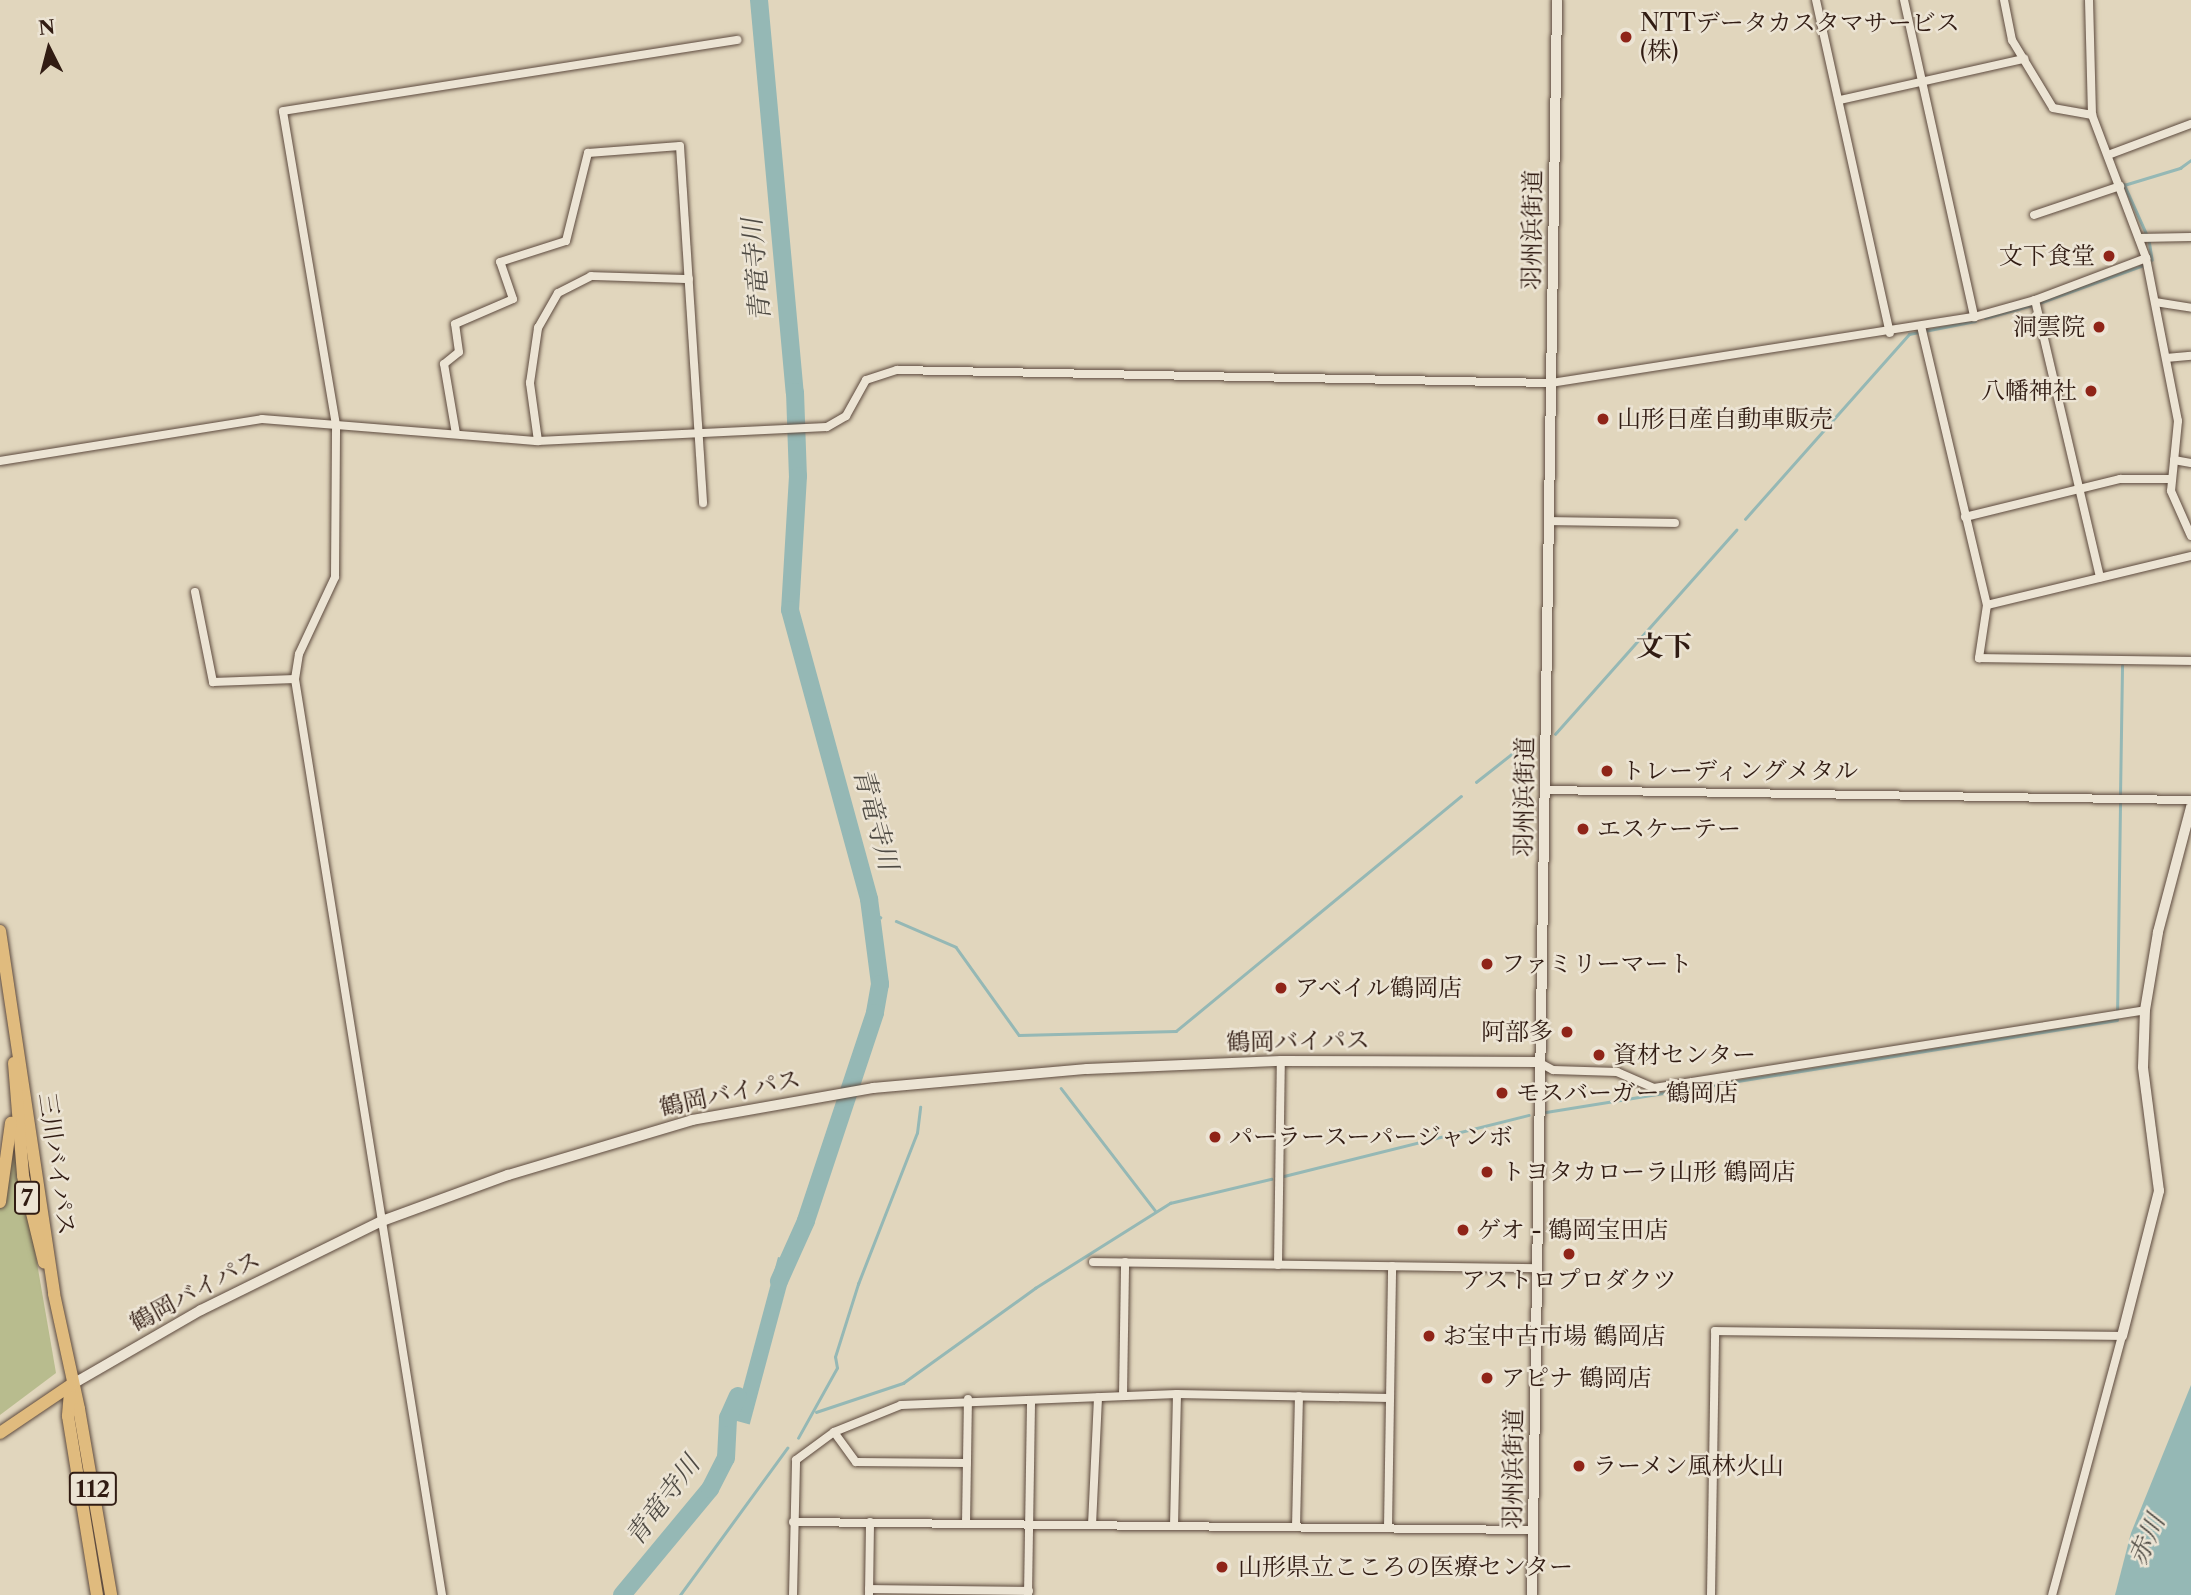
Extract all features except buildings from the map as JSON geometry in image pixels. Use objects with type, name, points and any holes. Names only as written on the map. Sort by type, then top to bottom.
[{"type":"highway","name":"三川バイパス","points":[[0,931],[14,1041],[27,1096],[54,1294],[71,1385]]},
{"type":"highway","name":"三川バイパス","points":[[14,1041],[14,1099],[29,1209],[54,1294]]},
{"type":"highway","points":[[0,1202],[14,1099]]},
{"type":"highway","name":"鶴岡バイパス","points":[[0,1433],[71,1385]]},
{"type":"highway","name":"112","points":[[71,1385],[68,1416],[97,1595]]},
{"type":"highway","name":"112","points":[[71,1385],[111,1595]]},
{"type":"main road","name":"羽州浜街道","points":[[1532,1595],[1538,1062],[1545,789],[1557,0]]},
{"type":"main road","name":"鶴岡バイパス","points":[[71,1385],[201,1310],[383,1221],[612,1143],[692,1120],[802,1098],[873,1088],[1087,1069],[1281,1061],[1538,1062]]},
{"type":"street","points":[[1815,0],[1840,100],[1890,333]]},
{"type":"street","points":[[1905,0],[1974,317]]},
{"type":"street","points":[[2004,0],[2008,31],[2053,108],[2092,115]]},
{"type":"street","points":[[2089,0],[2092,115],[2120,186],[2145,237],[2146,258],[2178,421],[2171,491],[2191,536]]},
{"type":"street","points":[[442,1595],[295,679],[299,654],[335,578],[336,425],[283,111],[737,40]]},
{"type":"street","points":[[1840,100],[2024,59]]},
{"type":"street","points":[[2108,155],[2191,124]]},
{"type":"street","points":[[456,434],[444,364],[459,352],[455,324],[513,299],[500,262],[566,241],[589,153],[680,146],[703,503]]},
{"type":"street","points":[[2034,215],[2120,186]]},
{"type":"street","points":[[2145,237],[2191,237]]},
{"type":"street","points":[[0,461],[262,419],[538,440],[804,428],[838,423],[853,407],[866,380],[897,370],[1552,383],[1921,330],[2035,304],[2146,258]]},
{"type":"street","points":[[538,440],[530,383],[538,328],[558,293],[591,276],[689,279]]},
{"type":"street","points":[[2155,302],[2191,308]]},
{"type":"street","points":[[2035,304],[2100,578]]},
{"type":"street","points":[[1921,330],[1987,605],[1979,658],[2191,661]]},
{"type":"street","points":[[2166,358],[2191,356]]},
{"type":"street","points":[[2174,460],[2191,463]]},
{"type":"street","points":[[1965,517],[2120,479],[2171,479]]},
{"type":"street","points":[[1549,521],[1675,523]]},
{"type":"street","points":[[1987,605],[2191,556]]},
{"type":"street","points":[[195,592],[213,682],[295,679]]},
{"type":"street","points":[[1545,789],[2191,800]]},
{"type":"street","points":[[2052,1595],[2160,1191],[2144,1074],[2145,1010],[2158,932],[2191,807]]},
{"type":"street","points":[[1538,1062],[1553,1070],[1625,1074],[1654,1088],[2145,1010]]},
{"type":"street","points":[[1278,1265],[1281,1061]]},
{"type":"street","points":[[1093,1262],[1536,1268]]},
{"type":"street","points":[[1123,1396],[1125,1262]]},
{"type":"street","points":[[1388,1528],[1392,1266]]},
{"type":"street","points":[[1711,1595],[1715,1331],[2122,1336]]},
{"type":"street","points":[[1174,1526],[1177,1394]]},
{"type":"street","points":[[793,1595],[796,1460],[834,1432],[901,1405],[968,1399],[1031,1400],[1177,1394],[1390,1398]]},
{"type":"street","points":[[1296,1527],[1298,1396]]},
{"type":"street","points":[[1092,1525],[1098,1397]]},
{"type":"street","points":[[966,1524],[968,1399]]},
{"type":"street","points":[[870,1522],[869,1592],[1029,1593],[1031,1400]]},
{"type":"street","points":[[834,1432],[856,1462],[967,1463]]},
{"type":"street","points":[[793,1522],[1533,1530]]},
{"type":"green space","points":[[14,1130],[56,1373],[0,1415],[0,1198]]},
{"type":"water","points":[[778,1257],[793,1261],[750,1424],[734,1420]]},
{"type":"water","name":"赤川","points":[[2191,1385],[2191,1595],[2115,1595],[2131,1533]]},
{"type":"waterway","name":"青竜寺川","points":[[759,0],[795,392],[798,476],[790,610],[869,899],[880,984],[875,1013],[806,1221],[779,1281]]},
{"type":"waterway","points":[[2146,234],[2124,185],[2180,168],[2191,160]]},
{"type":"waterway","points":[[2149,240],[2152,260]]},
{"type":"waterway","points":[[2039,303],[2144,265]]},
{"type":"waterway","points":[[1985,318],[2033,305]]},
{"type":"waterway","points":[[1745,519],[1909,334],[1975,321]]},
{"type":"waterway","points":[[1555,734],[1736,530]]},
{"type":"waterway","points":[[2120,796],[2122,666]]},
{"type":"waterway","points":[[1476,782],[1532,738]]},
{"type":"waterway","points":[[896,921],[956,947],[1019,1035],[1176,1031],[1461,796]]},
{"type":"waterway","points":[[1546,1112],[2117,1020],[2120,802]]},
{"type":"waterway","name":"青竜寺川","points":[[872,914],[880,917]]},
{"type":"waterway","points":[[1061,1088],[1155,1210]]},
{"type":"waterway","points":[[798,1438],[837,1368],[835,1357],[858,1284],[917,1133],[920,1107]]},
{"type":"waterway","points":[[1284,1176],[1529,1115]]},
{"type":"waterway","points":[[816,1412],[903,1383],[1035,1288],[1170,1203],[1271,1179]]},
{"type":"waterway","name":"青竜寺川","points":[[622,1595],[710,1489],[726,1458],[728,1418],[738,1396]]},
{"type":"waterway","points":[[680,1595],[787,1448]]},
{"type":"place","name":"NTTデータカスタマサービス (株)","points":[[1626,37]]},
{"type":"place","name":"文下食堂","points":[[2109,256]]},
{"type":"place","name":"洞雲院","points":[[2099,327]]},
{"type":"place","name":"八幡神社","points":[[2091,391]]},
{"type":"place","name":"山形日産自動車販売","points":[[1603,419]]},
{"type":"place","name":"トレーディングメタル","points":[[1607,771]]},
{"type":"place","name":"エスケーテー","points":[[1583,829]]},
{"type":"place","name":"ファミリーマート","points":[[1487,964]]},
{"type":"place","name":"アベイル鶴岡店","points":[[1281,988]]},
{"type":"place","name":"阿部多","points":[[1567,1032]]},
{"type":"place","name":"資材センター","points":[[1599,1055]]},
{"type":"place","name":"モスバーガー 鶴岡店","points":[[1502,1093]]},
{"type":"place","name":"パーラースーパージャンボ","points":[[1215,1137]]},
{"type":"place","name":"トヨタカローラ山形 鶴岡店","points":[[1487,1172]]},
{"type":"place","name":"ゲオ - 鶴岡宝田店","points":[[1463,1230]]},
{"type":"place","name":"アストロプロダクツ","points":[[1569,1254]]},
{"type":"place","name":"お宝中古市場 鶴岡店","points":[[1429,1336]]},
{"type":"place","name":"アピナ 鶴岡店","points":[[1487,1378]]},
{"type":"place","name":"ラーメン風林火山","points":[[1579,1466]]},
{"type":"place","name":"山形県立こころの医療センター","points":[[1222,1567]]},
{"type":"district","name":"文下","points":[[1664,646]]}]
